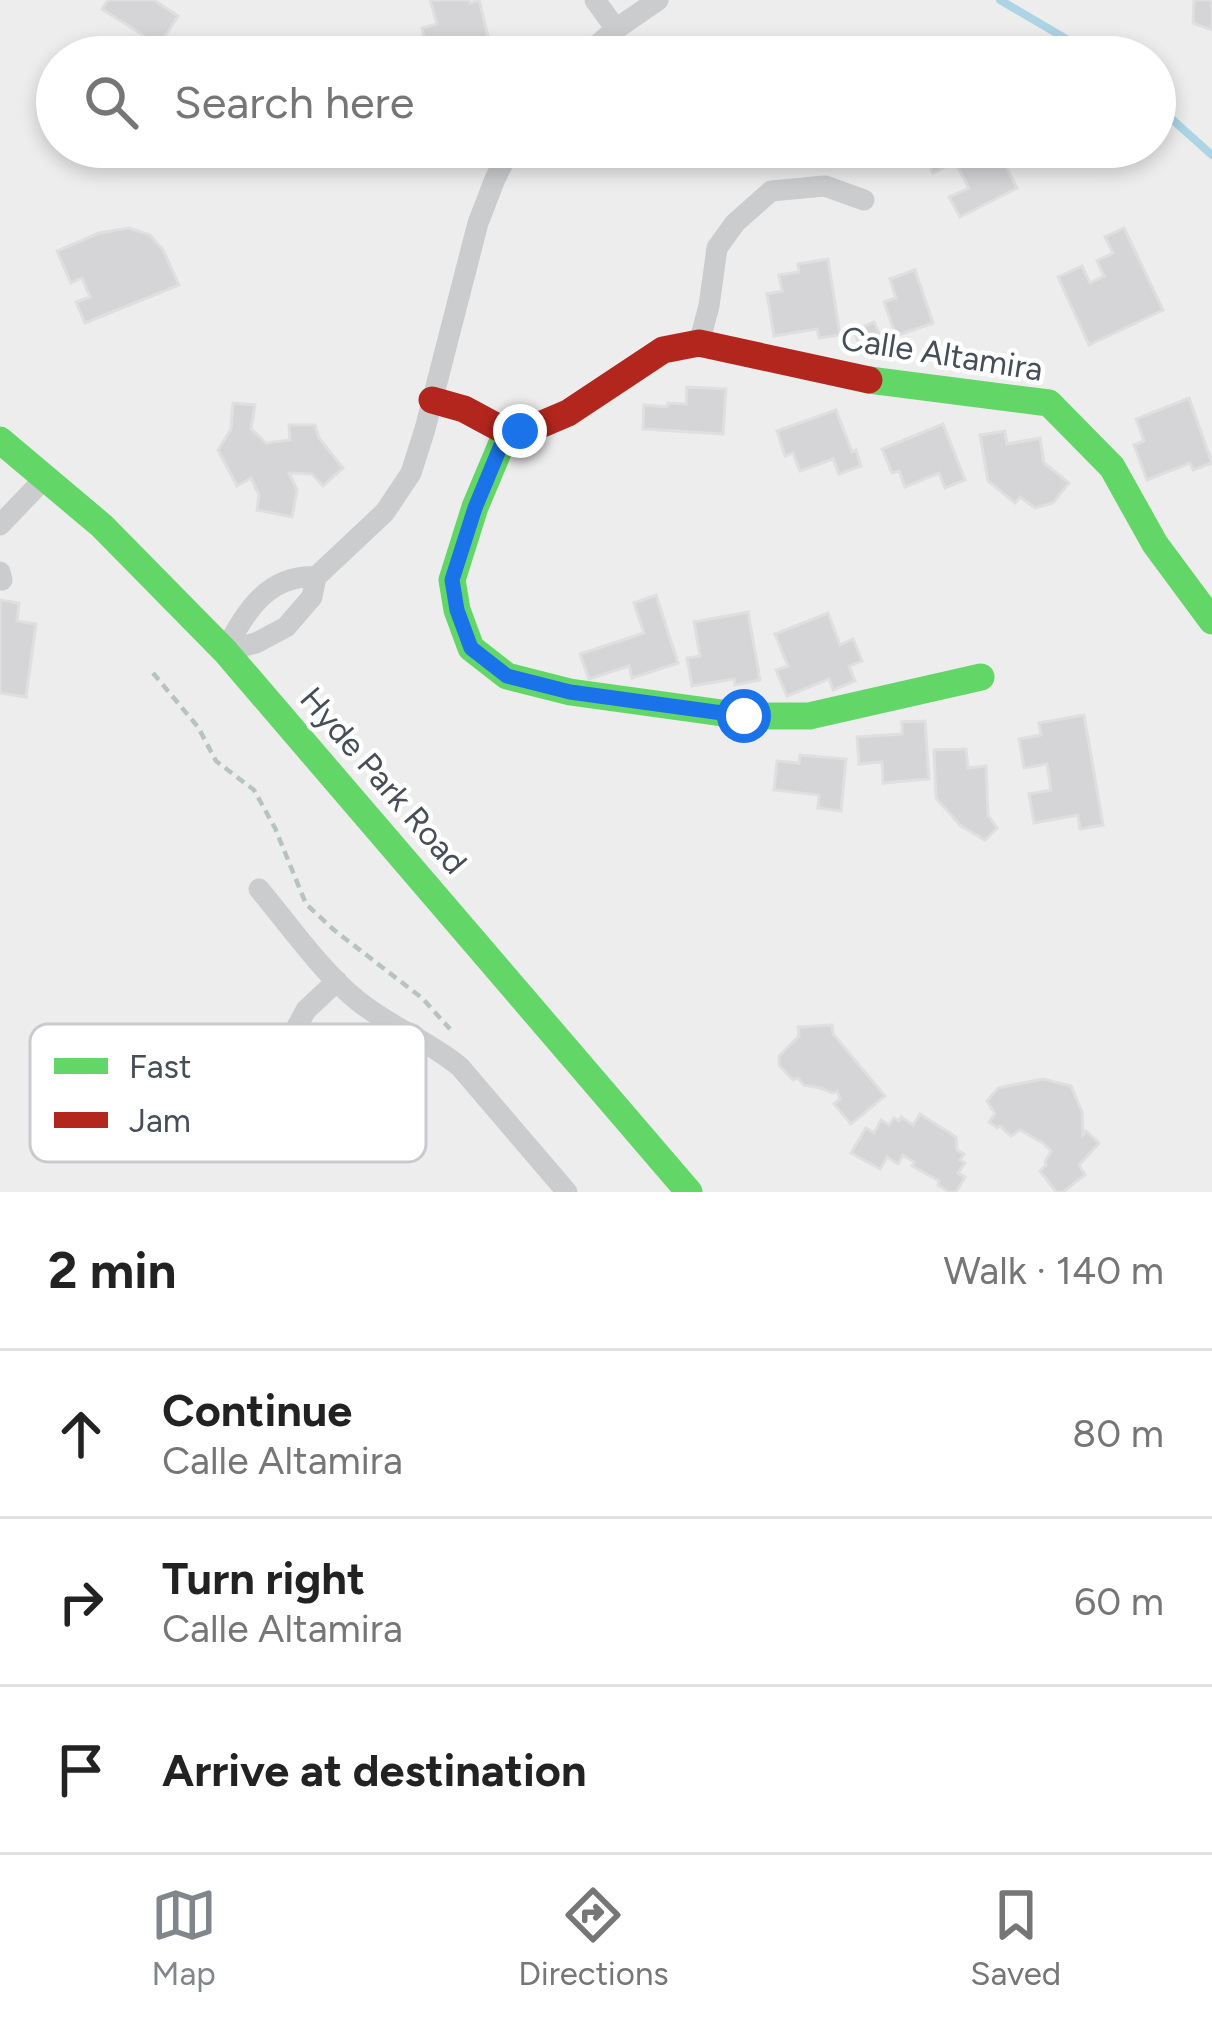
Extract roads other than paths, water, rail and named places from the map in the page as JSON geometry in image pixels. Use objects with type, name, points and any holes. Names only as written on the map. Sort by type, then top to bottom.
[{"type":"street","points":[[595,0],[616,29]]},
{"type":"street","points":[[608,36],[658,0]]},
{"type":"street","points":[[225,651],[286,628],[312,597],[316,577],[369,530],[399,494],[418,453],[478,224],[500,168]]},
{"type":"street","points":[[432,400],[462,408],[507,431],[549,423],[668,347],[699,343],[710,306],[717,248],[735,223],[771,190],[825,186],[864,200]]},
{"type":"street","name":"Calle Altamira","points":[[699,343],[887,384],[1049,403],[1112,467],[1155,544],[1212,621]]},
{"type":"street","points":[[507,431],[452,580],[471,648],[507,676],[570,692],[744,716],[809,716],[981,677]]},
{"type":"street","name":"Hyde Park Road","points":[[0,440],[139,561],[225,651],[689,1192]]},
{"type":"street","points":[[0,525],[46,477]]},
{"type":"street","points":[[225,651],[245,614],[268,590],[292,578],[316,577]]},
{"type":"street","points":[[259,889],[337,981],[362,1004],[395,1024]]},
{"type":"street","points":[[298,1024],[306,1010],[337,981]]},
{"type":"street","points":[[426,1043],[460,1067],[566,1192]]},
{"type":"waterway","points":[[1000,0],[1061,36]]},
{"type":"waterway","points":[[1176,123],[1212,155]]}]
